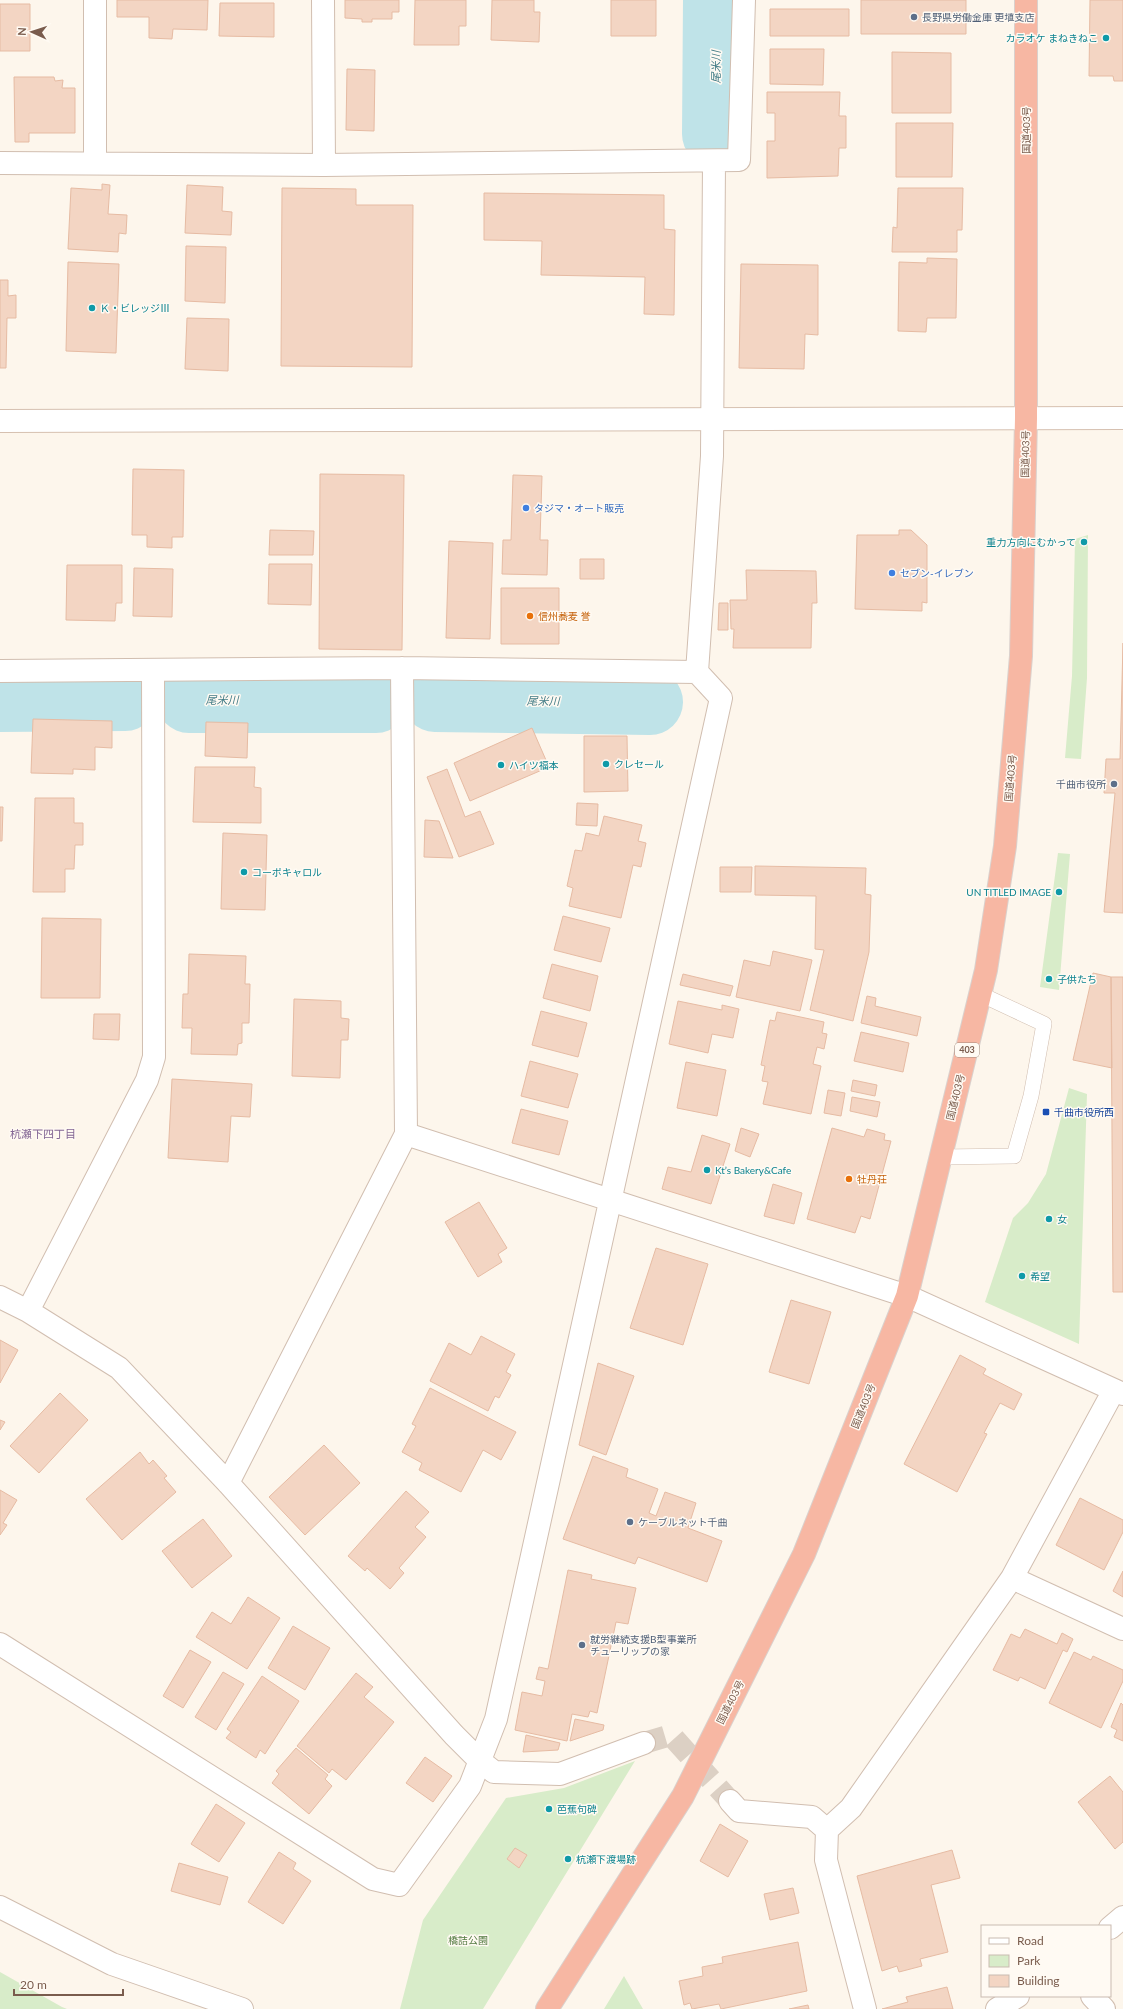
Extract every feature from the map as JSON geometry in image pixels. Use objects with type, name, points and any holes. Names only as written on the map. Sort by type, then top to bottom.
[{"type":"highway","name":"国道403号","points":[[547,2009],[684,1796],[804,1554],[907,1296],[986,970],[1004,846],[1020,664],[1026,418],[1026,0]]},
{"type":"street","points":[[95,0],[95,162]]},
{"type":"street","points":[[323,0],[324,165]]},
{"type":"street","points":[[0,163],[95,162],[324,165],[714,162],[740,160],[744,0]]},
{"type":"street","points":[[697,672],[712,456],[711,420],[714,162]]},
{"type":"street","points":[[0,421],[1123,418]]},
{"type":"street","points":[[228,1483],[406,1134],[402,668]]},
{"type":"street","points":[[0,670],[402,668],[697,672],[721,698],[496,1719],[470,1786],[399,1885],[373,1879],[0,1644]]},
{"type":"street","points":[[28,1311],[147,1080],[154,1057],[153,670]]},
{"type":"street","points":[[406,1134],[907,1296],[1118,1392],[1012,1578],[851,1808],[827,1830],[826,1860],[865,2009]]},
{"type":"street","points":[[0,1297],[28,1311],[119,1368],[228,1483],[480,1761],[494,1772],[560,1774],[644,1743]]},
{"type":"street","points":[[1012,1578],[1123,1629]]},
{"type":"street","points":[[730,1802],[738,1811],[812,1817],[827,1830]]},
{"type":"street","points":[[0,1907],[112,1964],[242,2009]]},
{"type":"street","points":[[1111,1927],[1123,1917]]},
{"type":"street","points":[[997,2009],[1016,1997]]},
{"type":"street","points":[[1093,1997],[1104,2009]]},
{"type":"lane","points":[[941,1157],[1014,1156],[1031,1096],[1044,1024],[980,994]]},
{"type":"green space","points":[[1088,535],[1087,678],[1081,759],[1065,758],[1072,676],[1075,539]]},
{"type":"green space","points":[[1058,853],[1070,854],[1059,990],[1040,987]]},
{"type":"green space","points":[[1069,1088],[1087,1094],[1079,1344],[985,1302],[1013,1218],[1028,1203],[1046,1174]]},
{"type":"green space","name":"橋詰公園","points":[[635,1761],[483,2009],[400,2009],[423,1920],[506,1798],[564,1788]]},
{"type":"green space","points":[[0,1972],[62,2007],[67,2009],[0,2009]]},
{"type":"green space","points":[[624,1976],[643,2009],[604,2009]]},
{"type":"building","points":[[117,0],[208,0],[207,30],[173,29],[172,39],[149,38],[149,17],[117,17]]},
{"type":"building","points":[[345,0],[399,0],[399,12],[392,12],[392,19],[372,19],[372,22],[362,22],[362,19],[345,18]]},
{"type":"building","points":[[415,0],[466,0],[466,26],[459,26],[459,45],[414,45]]},
{"type":"building","points":[[492,0],[534,0],[534,12],[540,12],[539,42],[491,40]]},
{"type":"building","points":[[611,0],[656,0],[656,36],[611,36]]},
{"type":"building","name":"長野県労働金庫 更埴支店","points":[[861,0],[966,0],[966,34],[861,34]]},
{"type":"building","name":"カラオケ まねきねこ","points":[[1090,0],[1123,0],[1123,81],[1114,81],[1113,76],[1089,76]]},
{"type":"building","points":[[220,3],[274,3],[274,37],[219,36]]},
{"type":"building","points":[[0,4],[30,4],[30,51],[0,51]]},
{"type":"building","points":[[770,9],[849,9],[849,36],[770,36]]},
{"type":"building","points":[[770,49],[824,49],[823,85],[770,84]]},
{"type":"building","points":[[892,52],[951,53],[951,113],[892,113]]},
{"type":"building","points":[[347,69],[375,70],[374,131],[346,130]]},
{"type":"building","points":[[14,77],[54,77],[55,81],[63,80],[62,88],[75,88],[75,133],[29,133],[29,142],[15,142]]},
{"type":"building","points":[[767,92],[840,92],[839,116],[846,116],[846,148],[839,148],[838,176],[767,178],[767,141],[775,141],[775,113],[767,113]]},
{"type":"building","points":[[896,123],[953,123],[952,177],[896,177]]},
{"type":"building","points":[[102,184],[110,185],[108,214],[127,215],[126,234],[119,233],[118,252],[68,249],[71,188],[102,190]]},
{"type":"building","points":[[187,185],[223,187],[222,211],[232,212],[231,235],[185,233]]},
{"type":"building","points":[[282,188],[356,189],[356,205],[413,205],[412,367],[281,366]]},
{"type":"building","points":[[898,188],[963,188],[962,230],[957,230],[957,252],[892,252],[893,227],[897,228]]},
{"type":"building","points":[[484,193],[664,195],[664,229],[675,230],[674,315],[644,314],[645,277],[541,275],[542,241],[484,240]]},
{"type":"building","points":[[186,246],[226,247],[225,303],[185,301]]},
{"type":"building","points":[[927,258],[957,259],[956,318],[927,318],[926,332],[898,331],[899,262],[927,263]]},
{"type":"building","name":"Ｋ・ビレッジⅢ","points":[[68,262],[119,264],[116,353],[66,351]]},
{"type":"building","points":[[741,264],[818,265],[818,335],[805,334],[804,369],[739,368]]},
{"type":"building","points":[[0,280],[8,280],[8,296],[16,295],[16,318],[7,318],[6,368],[0,368]]},
{"type":"building","points":[[187,318],[229,319],[228,371],[185,369]]},
{"type":"building","points":[[133,469],[184,470],[183,537],[172,537],[172,548],[147,547],[147,535],[132,535]]},
{"type":"building","points":[[320,474],[404,475],[402,650],[319,649]]},
{"type":"building","name":"タジマ・オート販売","points":[[513,475],[542,476],[540,540],[548,540],[547,575],[502,574],[503,540],[511,540]]},
{"type":"building","points":[[270,530],[314,531],[313,555],[269,555]]},
{"type":"building","name":"セブン-イレブン","points":[[899,530],[911,530],[927,545],[927,603],[922,602],[922,611],[855,609],[857,535],[899,535]]},
{"type":"building","points":[[449,541],[493,543],[490,639],[446,638]]},
{"type":"building","points":[[580,559],[604,559],[604,579],[580,579]]},
{"type":"building","points":[[269,564],[312,564],[311,605],[268,604]]},
{"type":"building","points":[[67,565],[122,565],[122,603],[116,603],[115,621],[66,620]]},
{"type":"building","points":[[134,568],[173,569],[172,617],[133,616]]},
{"type":"building","points":[[746,570],[816,571],[817,603],[812,603],[811,648],[733,648],[734,629],[731,629],[730,600],[747,600]]},
{"type":"building","name":"信州蕎麦 誉","points":[[501,588],[559,588],[559,644],[501,644]]},
{"type":"building","points":[[719,603],[728,603],[728,630],[718,630]]},
{"type":"building","name":"千曲市役所","points":[[1123,643],[1123,913],[1104,912],[1115,793],[1104,793],[1106,759],[1120,759]]},
{"type":"building","points":[[33,719],[112,721],[112,748],[95,747],[95,770],[73,769],[73,774],[31,773]]},
{"type":"building","points":[[206,722],[248,723],[247,758],[205,756]]},
{"type":"building","name":"ハイツ福本","points":[[532,728],[549,767],[470,801],[454,763]]},
{"type":"building","name":"クレセール","points":[[584,736],[627,736],[628,791],[584,792]]},
{"type":"building","points":[[195,767],[255,767],[254,787],[261,788],[261,823],[193,822]]},
{"type":"building","points":[[447,769],[465,817],[480,811],[494,844],[459,857],[427,777]]},
{"type":"building","points":[[35,798],[74,798],[74,823],[83,823],[83,845],[75,845],[74,869],[65,869],[65,892],[33,892]]},
{"type":"building","points":[[577,803],[598,804],[597,826],[576,825]]},
{"type":"building","points":[[0,807],[3,807],[2,841],[0,841]]},
{"type":"building","points":[[604,816],[642,825],[638,841],[646,843],[641,867],[633,865],[621,918],[569,906],[573,888],[567,886],[575,850],[582,851],[586,833],[599,836]]},
{"type":"building","points":[[425,820],[439,821],[453,858],[424,857]]},
{"type":"building","name":"コーポキャロル","points":[[223,833],[267,835],[265,910],[221,909]]},
{"type":"building","points":[[755,866],[866,868],[865,894],[871,895],[869,952],[853,1021],[810,1010],[824,950],[815,949],[816,896],[755,895]]},
{"type":"building","points":[[720,867],[752,867],[751,892],[720,892]]},
{"type":"building","points":[[563,916],[610,928],[601,962],[554,950]]},
{"type":"building","points":[[42,918],[101,919],[100,998],[41,998]]},
{"type":"building","points":[[773,951],[812,960],[800,1011],[736,997],[744,960],[770,966]]},
{"type":"building","points":[[189,954],[246,956],[245,984],[250,984],[249,1023],[242,1023],[242,1043],[238,1044],[237,1055],[191,1054],[192,1028],[182,1028],[183,994],[188,994]]},
{"type":"building","points":[[552,964],[598,976],[590,1011],[543,998]]},
{"type":"building","points":[[1093,973],[1111,977],[1112,1068],[1073,1060]]},
{"type":"building","points":[[683,974],[733,986],[730,996],[680,985]]},
{"type":"building","points":[[1111,977],[1123,977],[1123,1292],[1113,1292]]},
{"type":"building","points":[[867,996],[876,998],[875,1006],[921,1017],[917,1036],[861,1023]]},
{"type":"building","points":[[294,999],[341,1001],[341,1018],[349,1019],[348,1040],[341,1040],[340,1078],[292,1076]]},
{"type":"building","points":[[678,1001],[722,1010],[722,1005],[739,1009],[733,1038],[712,1034],[708,1053],[669,1044]]},
{"type":"building","points":[[541,1011],[587,1023],[578,1057],[532,1045]]},
{"type":"building","points":[[777,1012],[824,1022],[822,1033],[827,1034],[824,1049],[817,1047],[813,1064],[821,1066],[811,1114],[763,1104],[768,1082],[762,1081],[765,1066],[761,1065],[770,1020],[775,1021]]},
{"type":"building","points":[[94,1014],[120,1014],[119,1040],[93,1039]]},
{"type":"building","points":[[861,1032],[909,1043],[903,1072],[854,1061]]},
{"type":"building","points":[[530,1061],[578,1074],[568,1108],[521,1096]]},
{"type":"building","points":[[686,1062],[726,1070],[717,1116],[677,1108]]},
{"type":"building","points":[[172,1079],[252,1084],[250,1117],[231,1116],[228,1162],[168,1158]]},
{"type":"building","points":[[853,1080],[877,1085],[875,1096],[851,1091]]},
{"type":"building","points":[[828,1090],[845,1093],[841,1116],[824,1113]]},
{"type":"building","points":[[852,1097],[880,1102],[877,1117],[850,1111]]},
{"type":"building","points":[[521,1109],[568,1121],[559,1155],[512,1143]]},
{"type":"building","points":[[741,1128],[759,1134],[750,1157],[735,1151]]},
{"type":"building","name":"牡丹荘","points":[[832,1128],[864,1137],[867,1129],[885,1134],[884,1140],[891,1141],[870,1219],[861,1216],[855,1233],[807,1219]]},
{"type":"building","name":"Kt’s Bakery&Cafe","points":[[702,1135],[730,1144],[711,1204],[662,1189],[668,1167],[691,1172]]},
{"type":"building","points":[[773,1184],[802,1193],[794,1224],[764,1216]]},
{"type":"building","points":[[479,1202],[507,1248],[498,1254],[502,1262],[478,1277],[445,1222]]},
{"type":"building","points":[[656,1248],[708,1264],[683,1345],[630,1328]]},
{"type":"building","points":[[791,1300],[831,1312],[809,1384],[769,1372]]},
{"type":"building","points":[[481,1336],[515,1354],[506,1372],[511,1375],[499,1398],[495,1396],[488,1411],[430,1381],[449,1343],[471,1355]]},
{"type":"building","points":[[0,1340],[18,1350],[0,1383]]},
{"type":"building","points":[[960,1355],[986,1369],[983,1374],[1022,1394],[1014,1410],[1000,1403],[984,1433],[987,1434],[957,1492],[904,1464]]},
{"type":"building","points":[[598,1363],[634,1376],[606,1455],[579,1445]]},
{"type":"building","points":[[430,1388],[516,1432],[501,1460],[483,1450],[461,1492],[419,1470],[422,1463],[402,1452],[416,1426],[412,1424]]},
{"type":"building","points":[[60,1393],[88,1420],[39,1473],[10,1446]]},
{"type":"building","points":[[0,1420],[5,1422],[0,1430]]},
{"type":"building","points":[[324,1445],[360,1483],[305,1535],[269,1497]]},
{"type":"building","points":[[140,1452],[149,1464],[153,1460],[167,1476],[164,1478],[176,1492],[122,1540],[86,1499]]},
{"type":"building","name":"ケーブルネット千曲","points":[[593,1456],[628,1469],[626,1477],[658,1489],[649,1513],[656,1516],[665,1492],[696,1503],[688,1528],[722,1541],[707,1582],[638,1557],[635,1564],[563,1539]]},
{"type":"building","points":[[0,1490],[17,1500],[3,1523],[7,1525],[0,1535]]},
{"type":"building","points":[[406,1491],[429,1512],[415,1527],[426,1537],[399,1568],[404,1573],[390,1589],[367,1568],[365,1571],[348,1556]]},
{"type":"building","points":[[1080,1498],[1123,1520],[1123,1532],[1104,1570],[1056,1545]]},
{"type":"building","points":[[203,1519],[232,1556],[192,1588],[162,1551]]},
{"type":"building","name":"就労継続支援B型事業所 チューリップの家","points":[[568,1570],[592,1575],[591,1579],[636,1588],[628,1624],[616,1622],[597,1713],[590,1711],[588,1717],[572,1714],[567,1741],[515,1730],[522,1692],[542,1696],[545,1681],[536,1679],[539,1667],[548,1669]]},
{"type":"building","points":[[1123,1571],[1123,1597],[1113,1591]]},
{"type":"building","points":[[248,1597],[280,1618],[247,1669],[196,1637],[212,1612],[231,1624]]},
{"type":"building","points":[[293,1626],[330,1648],[305,1690],[268,1668]]},
{"type":"building","points":[[1025,1629],[1057,1644],[1062,1633],[1073,1639],[1067,1652],[1063,1650],[1045,1689],[1020,1677],[1018,1681],[993,1670],[1011,1634],[1020,1638]]},
{"type":"building","points":[[190,1650],[211,1662],[183,1708],[163,1696]]},
{"type":"building","points":[[1074,1652],[1091,1660],[1093,1656],[1123,1670],[1123,1681],[1101,1728],[1049,1703]]},
{"type":"building","points":[[223,1672],[244,1684],[216,1730],[195,1717]]},
{"type":"building","points":[[356,1673],[373,1687],[364,1697],[394,1722],[346,1780],[332,1769],[329,1773],[297,1746]]},
{"type":"building","points":[[262,1676],[299,1701],[265,1754],[260,1750],[256,1758],[226,1738],[231,1732],[227,1729]]},
{"type":"building","points":[[1121,1703],[1123,1705],[1123,1741],[1114,1737],[1117,1730],[1111,1727]]},
{"type":"building","points":[[575,1719],[604,1725],[603,1730],[570,1741]]},
{"type":"building","points":[[526,1735],[560,1743],[558,1750],[523,1752]]},
{"type":"building","points":[[296,1748],[328,1775],[325,1779],[332,1786],[309,1814],[272,1783],[279,1774],[276,1771]]},
{"type":"building","points":[[425,1757],[452,1776],[433,1802],[406,1783]]},
{"type":"building","points":[[1110,1776],[1123,1792],[1123,1842],[1115,1849],[1078,1802]]},
{"type":"building","points":[[216,1804],[245,1823],[219,1862],[191,1844]]},
{"type":"building","points":[[720,1824],[748,1841],[728,1877],[700,1861]]},
{"type":"building","points":[[515,1848],[527,1855],[519,1868],[507,1859]]},
{"type":"building","points":[[952,1850],[960,1878],[931,1885],[948,1952],[920,1959],[922,1966],[899,1972],[897,1966],[882,1971],[857,1876]]},
{"type":"building","points":[[279,1852],[296,1863],[293,1869],[311,1881],[283,1924],[248,1902]]},
{"type":"building","points":[[179,1863],[228,1877],[220,1905],[171,1891]]},
{"type":"building","points":[[793,1888],[799,1913],[770,1920],[764,1894]]},
{"type":"building","points":[[798,1942],[807,1991],[721,2009],[719,2004],[692,2009],[690,2003],[684,2005],[679,1981],[703,1976],[702,1967],[723,1963],[722,1957]]},
{"type":"building","points":[[947,1987],[953,2009],[882,2009],[908,2002],[906,1997]]},
{"type":"building","points":[[808,2005],[809,2009],[789,2009]]},
{"type":"waterway","name":"尾米川","points":[[715,134],[716,0]]},
{"type":"waterway","name":"尾米川","points":[[0,699],[125,698]]},
{"type":"waterway","name":"尾米川","points":[[435,699],[650,702]]},
{"type":"waterway","name":"尾米川","points":[[189,700],[376,700]]},
{"type":"tunnel","points":[[644,1743],[671,1735],[730,1801]]},
{"type":"place","name":"長野県労働金庫 更埴支店","points":[[914,17]]},
{"type":"place","name":"カラオケ まねきねこ","points":[[1106,38]]},
{"type":"place","name":"Ｋ・ビレッジⅢ","points":[[92,308]]},
{"type":"place","name":"タジマ・オート販売","points":[[526,508]]},
{"type":"place","name":"重力方向にむかって","points":[[1084,542]]},
{"type":"place","name":"セブン-イレブン","points":[[892,573]]},
{"type":"place","name":"信州蕎麦 誉","points":[[530,616]]},
{"type":"place","name":"クレセール","points":[[606,764]]},
{"type":"place","name":"ハイツ福本","points":[[501,765]]},
{"type":"place","name":"千曲市役所","points":[[1114,784]]},
{"type":"place","name":"コーポキャロル","points":[[244,872]]},
{"type":"place","name":"UN TITLED IMAGE","points":[[1059,892]]},
{"type":"place","name":"子供たち","points":[[1049,979]]},
{"type":"place","name":"千曲市役所西","points":[[1046,1112]]},
{"type":"place","name":"Kt’s Bakery&Cafe","points":[[707,1170]]},
{"type":"place","name":"牡丹荘","points":[[849,1179]]},
{"type":"place","name":"女","points":[[1049,1219]]},
{"type":"place","name":"希望","points":[[1022,1276]]},
{"type":"place","name":"ケーブルネット千曲","points":[[630,1522]]},
{"type":"place","name":"就労継続支援B型事業所 チューリップの家","points":[[582,1645]]},
{"type":"place","name":"芭蕉句碑","points":[[549,1809]]},
{"type":"place","name":"杭瀬下渡場跡","points":[[568,1859]]},
{"type":"district","name":"杭瀬下四丁目","points":[[43,1134]]}]
